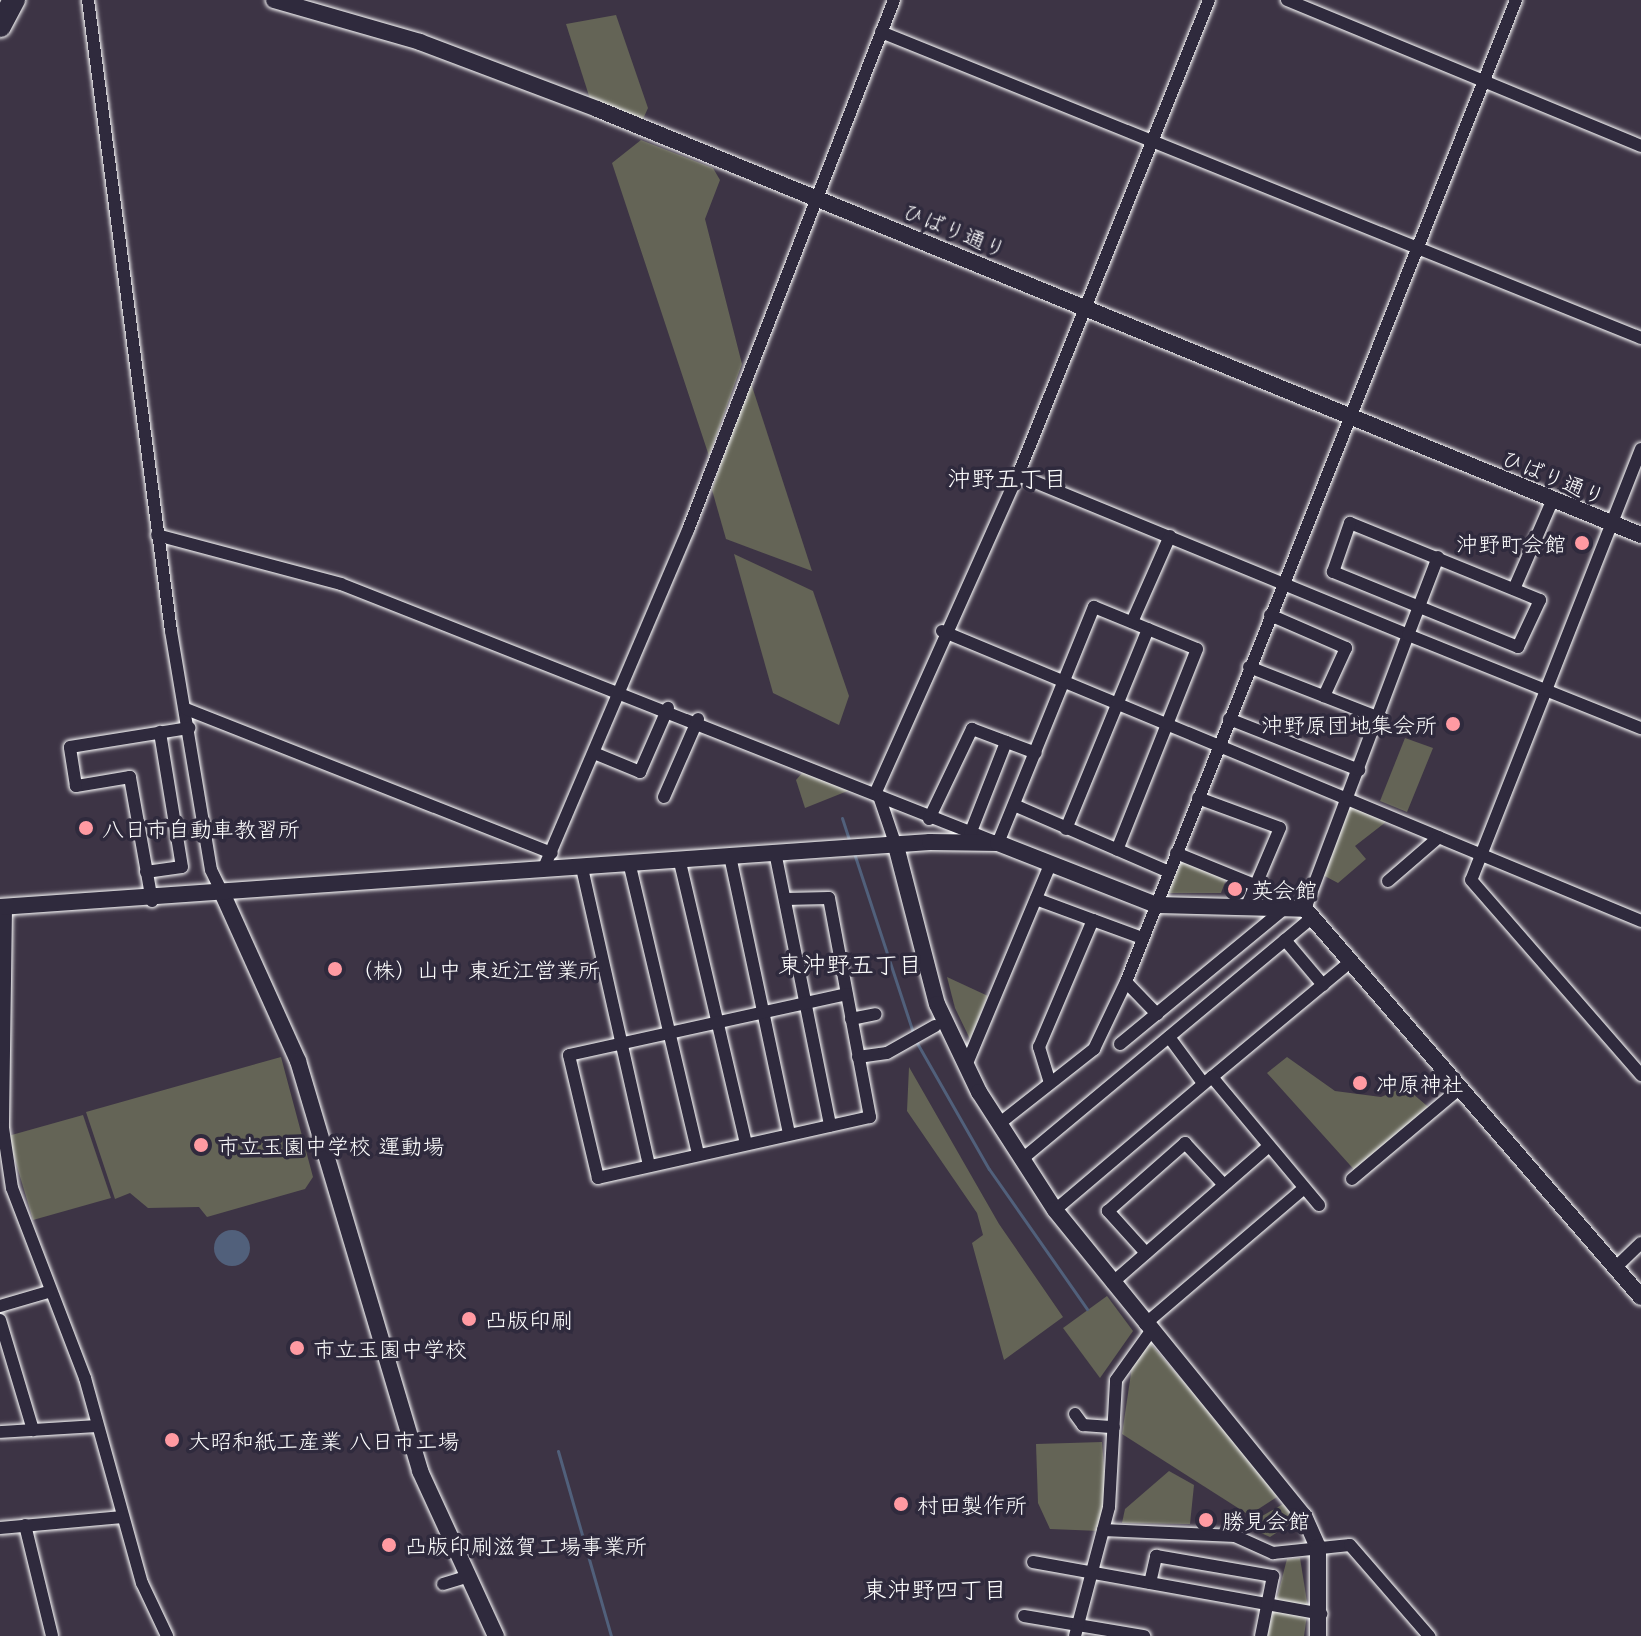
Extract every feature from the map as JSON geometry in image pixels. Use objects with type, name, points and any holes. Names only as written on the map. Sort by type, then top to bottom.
[{"type":"highway","points":[[0,26],[14,0]]},
{"type":"street","points":[[88,0],[157,535],[211,870],[298,1061],[420,1471],[466,1577],[496,1636]]},
{"type":"street","name":"ひばり通り","points":[[274,0],[420,42],[822,198],[1641,535]]},
{"type":"street","points":[[543,870],[822,198],[894,0]]},
{"type":"street","points":[[1209,0],[1018,475],[942,631],[877,795],[888,846],[937,1004],[1021,1160],[1055,1210],[1148,1328],[1286,1487],[1318,1547],[1321,1614],[1318,1636]]},
{"type":"street","points":[[1287,0],[1641,146]]},
{"type":"street","points":[[1000,1123],[1094,1049],[1126,982],[1249,667],[1488,83],[1516,0]]},
{"type":"street","points":[[881,32],[1153,137],[1641,338]]},
{"type":"street","points":[[1641,449],[1471,880],[1641,1075]]},
{"type":"street","points":[[1018,475],[1641,728]]},
{"type":"street","points":[[1514,589],[1553,499]]},
{"type":"street","points":[[1350,523],[1438,557],[1540,600],[1518,647],[1333,572],[1350,523]]},
{"type":"street","points":[[157,535],[341,584],[615,693],[698,719],[929,819],[1156,905],[1285,908],[1310,912],[1349,963],[1641,1297]]},
{"type":"street","points":[[1132,622],[1170,536]]},
{"type":"street","points":[[1021,1160],[1285,940],[1310,912],[1438,557]]},
{"type":"street","points":[[998,843],[1066,683],[1094,607],[1197,649],[1117,850]]},
{"type":"street","points":[[1270,615],[1346,648],[1324,696]]},
{"type":"street","points":[[1066,829],[1148,629]]},
{"type":"street","points":[[942,631],[1641,921]]},
{"type":"street","points":[[1249,667],[1380,718]]},
{"type":"street","points":[[594,753],[640,772],[668,708]]},
{"type":"street","points":[[186,709],[552,853]]},
{"type":"street","points":[[664,797],[698,719]]},
{"type":"street","points":[[1229,719],[1359,770]]},
{"type":"street","points":[[152,901],[130,777],[76,786],[70,747],[189,728]]},
{"type":"street","points":[[929,819],[972,729],[1036,753]]},
{"type":"street","points":[[146,872],[182,867],[160,732]]},
{"type":"street","points":[[970,834],[1006,742]]},
{"type":"street","points":[[1198,798],[1280,828],[1246,908]]},
{"type":"street","points":[[1014,805],[1169,872]]},
{"type":"street","points":[[1388,881],[1439,837]]},
{"type":"street","points":[[167,1636],[123,1517],[95,1426],[85,1378],[6,1190],[2,1148],[3,908],[224,897],[679,858],[998,843]]},
{"type":"street","points":[[775,852],[830,1126]]},
{"type":"street","points":[[1176,853],[1255,885]]},
{"type":"street","points":[[730,856],[789,1134]]},
{"type":"street","points":[[679,858],[746,1143]]},
{"type":"street","points":[[629,862],[698,1155]]},
{"type":"street","points":[[968,1061],[1050,865]]},
{"type":"street","points":[[582,868],[649,1166]]},
{"type":"street","points":[[785,899],[829,898],[870,1117],[598,1178],[569,1055],[846,994]]},
{"type":"street","points":[[1036,899],[1142,938]]},
{"type":"street","points":[[1120,1044],[1285,908]]},
{"type":"street","points":[[1050,1083],[1039,1047],[1093,920]]},
{"type":"street","points":[[1285,940],[1323,985]]},
{"type":"street","points":[[1055,1210],[1349,963]]},
{"type":"street","points":[[1126,982],[1157,1014]]},
{"type":"street","points":[[851,1019],[876,1014]]},
{"type":"street","points":[[858,1057],[887,1053],[935,1026]]},
{"type":"street","points":[[1169,1037],[1319,1205]]},
{"type":"street","points":[[1352,1179],[1459,1089]]},
{"type":"street","points":[[1146,1253],[1108,1211],[1185,1143],[1224,1185]]},
{"type":"street","points":[[1112,1283],[1269,1146]]},
{"type":"street","points":[[1076,1630],[1103,1530],[1116,1380],[1148,1328],[1304,1188]]},
{"type":"street","points":[[1615,1268],[1641,1243]]},
{"type":"street","points":[[0,1306],[48,1292]]},
{"type":"street","points":[[0,1320],[33,1430]]},
{"type":"street","points":[[1075,1414],[1083,1425],[1114,1427]]},
{"type":"street","points":[[0,1432],[95,1426]]},
{"type":"street","points":[[0,1528],[123,1517]]},
{"type":"street","points":[[25,1525],[52,1636]]},
{"type":"street","points":[[1103,1530],[1235,1536],[1273,1553],[1350,1545],[1429,1636]]},
{"type":"street","points":[[1150,1583],[1156,1556],[1273,1576],[1261,1636]]},
{"type":"street","points":[[1033,1562],[1321,1614]]},
{"type":"street","points":[[443,1584],[466,1577]]},
{"type":"street","points":[[1024,1616],[1076,1630],[1144,1636]]},
{"type":"green space","points":[[616,15],[648,108],[643,119],[591,102],[566,24]]},
{"type":"green space","points":[[641,140],[713,168],[720,180],[705,219],[742,364],[709,456],[612,163]]},
{"type":"green space","points":[[749,377],[812,571],[726,539],[712,490]]},
{"type":"green space","points":[[734,554],[813,591],[849,696],[839,725],[773,693]]},
{"type":"green space","points":[[1405,738],[1433,748],[1407,812],[1380,801]]},
{"type":"green space","points":[[803,772],[850,790],[805,808],[796,780]]},
{"type":"green space","points":[[1348,800],[1391,818],[1355,846],[1366,859],[1338,883],[1319,873]]},
{"type":"green space","points":[[1182,861],[1227,877],[1221,893],[1166,893]]},
{"type":"green space","points":[[947,977],[988,996],[970,1039],[955,1008]]},
{"type":"green space","name":"市立玉園中学校 運動場","points":[[281,1057],[313,1177],[305,1189],[207,1217],[199,1207],[148,1208],[130,1193],[115,1199],[86,1112]]},
{"type":"green space","points":[[1287,1057],[1335,1091],[1381,1097],[1405,1087],[1433,1111],[1358,1174],[1267,1073]]},
{"type":"green space","points":[[909,1067],[999,1224],[1063,1317],[1004,1360],[972,1243],[983,1235],[977,1213],[907,1111]]},
{"type":"green space","points":[[83,1115],[111,1198],[33,1220],[8,1136]]},
{"type":"green space","points":[[1107,1296],[1133,1331],[1100,1378],[1063,1328]]},
{"type":"green space","points":[[1150,1343],[1251,1460],[1277,1497],[1249,1515],[1122,1434],[1133,1360]]},
{"type":"green space","points":[[1102,1442],[1107,1507],[1100,1531],[1050,1529],[1038,1503],[1036,1444]]},
{"type":"green space","points":[[1169,1471],[1194,1485],[1190,1524],[1122,1523],[1125,1509]]},
{"type":"green space","points":[[1283,1504],[1296,1520],[1270,1537],[1245,1526]]},
{"type":"green space","points":[[1300,1558],[1308,1608],[1304,1636],[1267,1636],[1287,1559]]},
{"type":"water","points":[[232,1230],[245,1235],[250,1248],[245,1261],[232,1266],[219,1261],[214,1248],[219,1235]]},
{"type":"waterway","points":[[842,818],[850,842]]},
{"type":"waterway","points":[[854,853],[913,1032]]},
{"type":"waterway","points":[[917,1043],[989,1169],[1087,1309]]},
{"type":"waterway","points":[[558,1451],[611,1636]]},
{"type":"place","name":"沖野町会館","points":[[1582,543]]},
{"type":"place","name":"沖野原団地集会所","points":[[1453,724]]},
{"type":"place","name":"八日市自動車教習所","points":[[86,828]]},
{"type":"place","name":"英会館","points":[[1235,889]]},
{"type":"place","name":"（株）山中 東近江営業所","points":[[335,969]]},
{"type":"place","name":"冲原神社","points":[[1360,1083]]},
{"type":"place","name":"市立玉園中学校 運動場","points":[[201,1145]]},
{"type":"place","name":"凸版印刷","points":[[469,1319]]},
{"type":"place","name":"市立玉園中学校","points":[[297,1348]]},
{"type":"place","name":"大昭和紙工産業 八日市工場","points":[[172,1440]]},
{"type":"place","name":"村田製作所","points":[[901,1504]]},
{"type":"place","name":"勝見会館","points":[[1206,1520]]},
{"type":"place","name":"凸版印刷滋賀工場事業所","points":[[389,1545]]},
{"type":"district","name":"沖野五丁目","points":[[1007,478]]},
{"type":"district","name":"東沖野五丁目","points":[[850,964]]},
{"type":"district","name":"東沖野四丁目","points":[[935,1589]]}]
